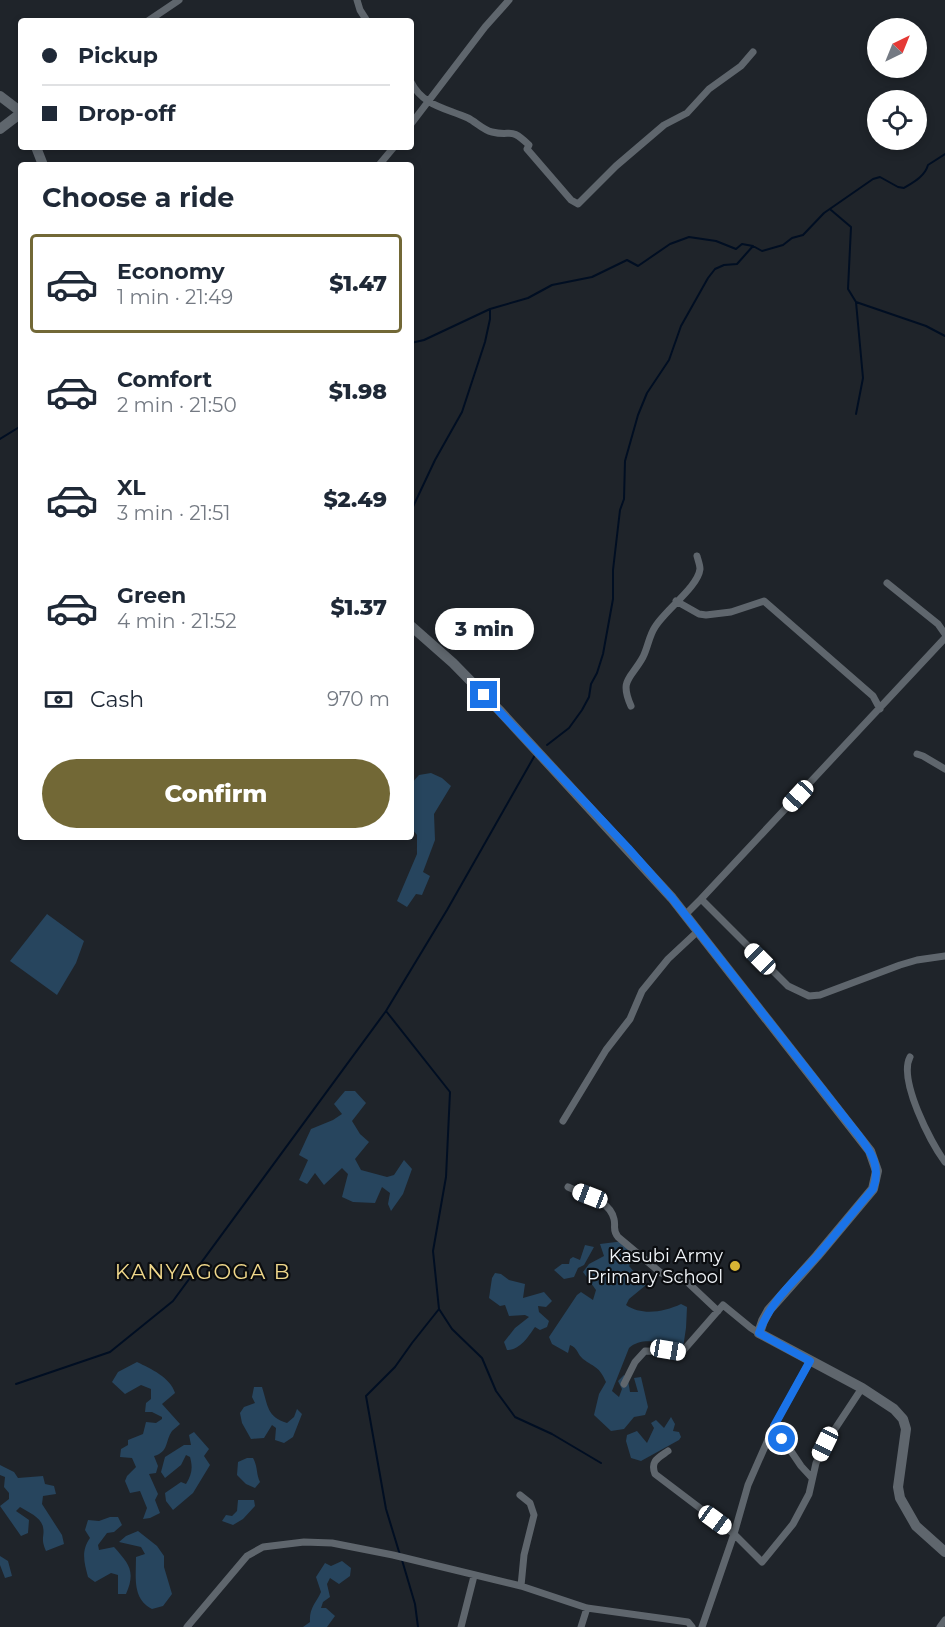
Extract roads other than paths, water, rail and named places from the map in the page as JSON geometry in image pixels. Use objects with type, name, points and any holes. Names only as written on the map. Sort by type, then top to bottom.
[{"type":"street","points":[[152,18],[179,0]]},
{"type":"street","points":[[357,0],[365,18]]},
{"type":"street","points":[[414,120],[485,27],[509,0]]},
{"type":"street","points":[[414,88],[427,102],[467,118],[488,130],[518,135],[529,145],[526,149],[571,200],[578,204],[616,166],[664,125],[687,113],[709,89],[741,66],[753,51]]},
{"type":"street","points":[[0,96],[18,110]]},
{"type":"street","points":[[0,129],[18,114]]},
{"type":"street","points":[[382,162],[392,150]]},
{"type":"street","points":[[631,706],[625,692],[626,683],[645,653],[654,628],[694,583],[700,570],[697,556]]},
{"type":"street","points":[[685,915],[880,709],[945,636],[938,624],[887,584]]},
{"type":"street","points":[[676,601],[699,614],[706,615],[731,612],[764,601],[873,696],[880,709]]},
{"type":"street","points":[[414,629],[453,663],[499,710],[628,848],[698,931],[870,1151],[877,1171],[873,1189],[770,1310],[759,1333]]},
{"type":"street","points":[[916,754],[945,769]]},
{"type":"street","points":[[700,899],[788,986],[809,996],[820,995],[917,960],[945,956]]},
{"type":"street","points":[[562,1121],[606,1050],[630,1019],[642,991],[668,959],[698,931]]},
{"type":"street","points":[[910,1058],[908,1062],[910,1089],[928,1135],[945,1162]]},
{"type":"street","points":[[568,1187],[606,1204],[614,1219],[614,1229],[618,1237],[661,1273],[683,1278],[718,1311]]},
{"type":"street","points":[[624,1384],[635,1362],[645,1351],[682,1352],[723,1305],[759,1333],[862,1388],[894,1408],[903,1419],[906,1429],[898,1487],[900,1498],[916,1526],[945,1552]]},
{"type":"street","points":[[186,1627],[247,1556],[263,1547],[304,1542],[332,1544],[393,1555],[521,1586],[587,1608],[690,1625],[703,1625],[748,1485],[774,1426],[810,1361]]},
{"type":"street","points":[[668,1451],[654,1461],[652,1467],[655,1474],[734,1534],[762,1562],[793,1524],[809,1494],[816,1463],[825,1444],[862,1388]]},
{"type":"street","points":[[774,1426],[801,1466],[812,1478]]},
{"type":"street","points":[[520,1495],[530,1503],[534,1515],[524,1555],[521,1586]]},
{"type":"street","points":[[461,1627],[474,1576]]},
{"type":"street","points":[[581,1627],[587,1608]]},
{"type":"street","points":[[940,1627],[945,1620]]},
{"type":"waterway","points":[[414,342],[424,340],[490,309],[528,298],[552,285],[592,277],[627,260],[638,266],[670,244],[689,237],[716,241],[736,249],[742,244],[762,251],[783,245],[792,238],[803,235],[824,213],[873,179],[880,177],[904,188],[922,176],[928,165],[945,154]]},
{"type":"waterway","points":[[831,210],[851,227],[848,289],[856,302],[926,326],[945,336]]},
{"type":"waterway","points":[[547,745],[569,728],[582,710],[589,697],[591,684],[603,654],[613,599],[613,570],[620,510],[624,499],[625,461],[647,393],[669,360],[681,326],[708,278],[715,269],[724,265],[737,264],[753,246]]},
{"type":"waterway","points":[[856,302],[863,378],[856,414]]},
{"type":"waterway","points":[[414,505],[435,460],[462,412],[485,342],[490,309]]},
{"type":"waterway","points":[[0,439],[18,428]]},
{"type":"waterway","points":[[16,1384],[110,1352],[173,1301],[386,1011],[447,910],[535,755]]},
{"type":"waterway","points":[[386,1011],[450,1092],[446,1177],[433,1251],[439,1309],[452,1329],[482,1358],[496,1391],[515,1417],[552,1434],[601,1463]]},
{"type":"waterway","points":[[400,1555],[386,1509],[366,1396],[395,1367],[439,1309]]},
{"type":"waterway","points":[[402,1560],[415,1604],[418,1627]]},
{"type":"place","name":"Kasubi Army Primary School","points":[[735,1266]]},
{"type":"district","name":"KANYAGOGA B","points":[[203,1272]]}]
